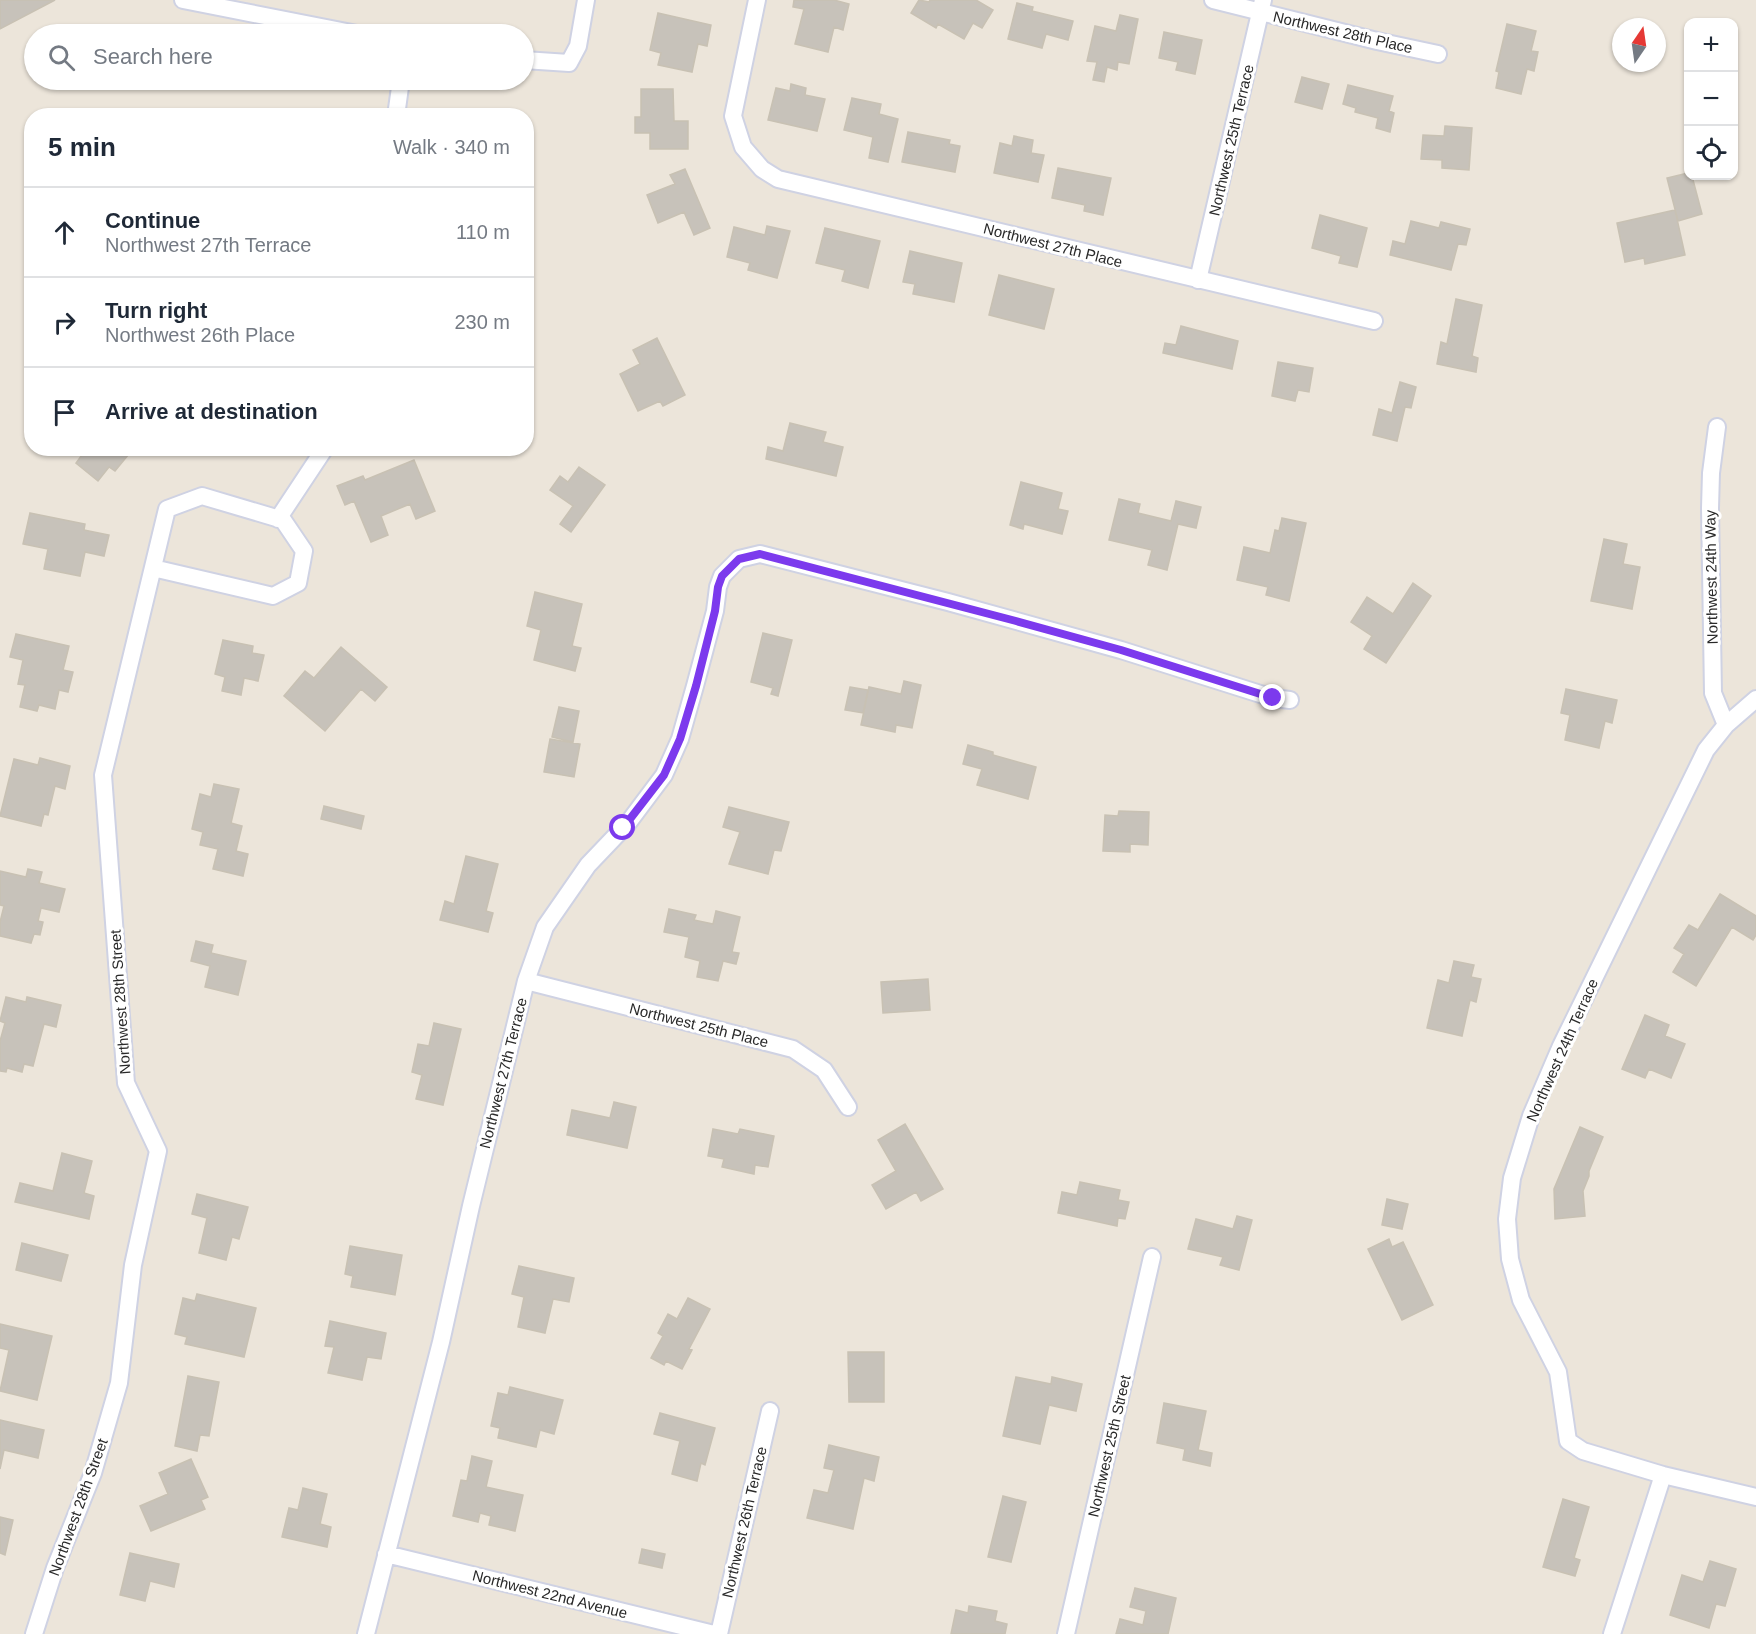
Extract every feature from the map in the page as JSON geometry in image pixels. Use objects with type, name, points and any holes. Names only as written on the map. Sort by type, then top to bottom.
[{"type":"street","points":[[183,0],[306,24]]},
{"type":"street","points":[[534,61],[569,63],[578,46],[586,0]]},
{"type":"street","name":"Northwest 27th Place","points":[[757,0],[734,116],[743,147],[762,169],[778,179],[1374,321]]},
{"type":"street","name":"Northwest 28th Place","points":[[1213,0],[1262,6],[1438,54]]},
{"type":"street","name":"Northwest 25th Terrace","points":[[1198,280],[1262,6]]},
{"type":"street","points":[[397,108],[400,90]]},
{"type":"street","name":"Northwest 24th Way","points":[[1717,427],[1711,473],[1710,508],[1713,693],[1726,725]]},
{"type":"street","points":[[153,568],[273,596],[298,583],[304,551],[283,520],[278,519],[320,456]]},
{"type":"street","name":"Northwest 28th Street","points":[[34,1634],[56,1568],[93,1473],[119,1383],[133,1265],[158,1151],[126,1083],[103,775],[167,509],[202,496],[278,519]]},
{"type":"street","name":"Northwest 27th Terrace","points":[[366,1634],[441,1342],[471,1206],[526,981],[545,927],[588,864],[628,823],[664,775],[680,739],[696,686],[722,576],[739,559],[760,554],[948,602],[1121,650],[1273,698],[1290,700]]},
{"type":"street","name":"Northwest 24th Terrace","points":[[1663,1475],[1583,1450],[1568,1441],[1558,1372],[1521,1300],[1510,1259],[1507,1219],[1512,1178],[1531,1116],[1561,1046],[1706,750],[1726,725],[1756,699]]},
{"type":"street","name":"Northwest 25th Place","points":[[526,981],[793,1048],[824,1070],[848,1107]]},
{"type":"street","name":"Northwest 25th Street","points":[[1066,1634],[1152,1257]]},
{"type":"street","name":"Northwest 26th Terrace","points":[[717,1634],[770,1411]]},
{"type":"street","points":[[1612,1634],[1663,1475],[1756,1497]]},
{"type":"street","name":"Northwest 22nd Avenue","points":[[386,1554],[717,1634]]},
{"type":"building","points":[[0,0],[55,0],[0,29]]},
{"type":"building","points":[[794,0],[834,0],[849,4],[843,30],[834,27],[828,52],[795,44],[804,9],[793,7]]},
{"type":"building","points":[[919,0],[929,2],[930,0],[976,0],[993,10],[982,28],[973,23],[964,39],[938,24],[936,28],[911,13]]},
{"type":"building","points":[[1017,3],[1033,7],[1032,11],[1073,21],[1068,40],[1046,34],[1042,48],[1008,39]]},
{"type":"building","points":[[658,13],[711,25],[707,46],[698,44],[692,72],[658,65],[661,53],[650,50]]},
{"type":"building","points":[[1120,15],[1138,19],[1129,64],[1118,62],[1117,70],[1107,67],[1104,82],[1093,80],[1097,62],[1087,61],[1095,26],[1116,31]]},
{"type":"building","points":[[1507,24],[1536,31],[1531,51],[1538,52],[1534,71],[1527,69],[1521,94],[1496,88],[1499,72],[1496,71]]},
{"type":"building","points":[[1164,32],[1202,40],[1195,74],[1176,70],[1178,62],[1159,58]]},
{"type":"building","points":[[1302,77],[1329,84],[1322,109],[1295,102]]},
{"type":"building","points":[[791,84],[806,88],[805,95],[825,99],[817,131],[768,120],[776,88],[790,91]]},
{"type":"building","points":[[1348,85],[1393,96],[1389,111],[1394,113],[1390,132],[1376,128],[1378,118],[1355,112],[1356,108],[1343,104]]},
{"type":"building","points":[[641,89],[673,89],[674,121],[688,121],[688,149],[650,149],[650,133],[635,133],[635,117],[641,117]]},
{"type":"building","points":[[852,98],[881,104],[879,114],[898,119],[888,162],[869,158],[873,137],[844,130]]},
{"type":"building","points":[[1445,126],[1472,128],[1469,170],[1442,168],[1442,160],[1421,159],[1423,135],[1444,136]]},
{"type":"building","points":[[908,132],[950,140],[949,144],[960,146],[955,172],[902,162]]},
{"type":"building","points":[[1014,136],[1033,140],[1031,153],[1044,155],[1038,182],[994,173],[1000,143],[1012,146]]},
{"type":"building","points":[[1058,168],[1111,178],[1103,215],[1084,211],[1085,205],[1052,198]]},
{"type":"building","points":[[685,169],[710,228],[694,235],[684,212],[658,223],[647,195],[675,184],[670,175]]},
{"type":"building","points":[[1684,174],[1684,180],[1693,180],[1702,214],[1678,221],[1667,178]]},
{"type":"building","points":[[1675,210],[1685,255],[1645,264],[1644,258],[1625,262],[1617,223]]},
{"type":"building","points":[[1320,215],[1367,228],[1357,267],[1339,263],[1341,256],[1312,248]]},
{"type":"building","points":[[1411,221],[1439,228],[1441,222],[1470,229],[1466,245],[1458,244],[1451,270],[1390,255],[1393,241],[1405,244]]},
{"type":"building","points":[[767,226],[790,231],[777,278],[748,270],[750,263],[727,257],[734,227],[765,235]]},
{"type":"building","points":[[825,228],[880,241],[868,288],[842,281],[845,270],[816,263]]},
{"type":"building","points":[[910,251],[962,263],[954,302],[913,294],[915,284],[903,282]]},
{"type":"building","points":[[999,275],[1054,289],[1044,329],[989,315]]},
{"type":"building","points":[[1456,299],[1482,305],[1472,356],[1478,358],[1476,372],[1437,364],[1441,342],[1447,344]]},
{"type":"building","points":[[1181,326],[1238,341],[1232,369],[1163,353],[1165,343],[1176,345]]},
{"type":"building","points":[[657,338],[685,395],[663,406],[660,401],[638,411],[620,374],[640,364],[633,350]]},
{"type":"building","points":[[1278,362],[1313,368],[1309,392],[1298,390],[1295,401],[1272,396]]},
{"type":"building","points":[[1400,382],[1416,387],[1411,408],[1405,407],[1397,441],[1373,435],[1379,409],[1392,413]]},
{"type":"building","points":[[790,423],[826,432],[823,442],[843,447],[836,476],[766,459],[768,447],[783,451]]},
{"type":"building","points":[[81,456],[127,456],[115,471],[109,467],[98,481],[76,463]]},
{"type":"building","points":[[414,460],[435,511],[416,519],[410,504],[381,516],[388,535],[371,542],[354,501],[345,505],[337,486],[363,476],[365,480]]},
{"type":"building","points":[[579,467],[605,485],[571,532],[560,524],[573,506],[550,490],[560,476],[568,482]]},
{"type":"building","points":[[1021,482],[1062,493],[1058,509],[1068,511],[1062,534],[1024,524],[1023,529],[1010,525]]},
{"type":"building","points":[[1119,499],[1140,504],[1138,513],[1171,521],[1176,501],[1201,507],[1196,528],[1178,524],[1167,570],[1148,565],[1152,550],[1109,540]]},
{"type":"building","points":[[30,513],[85,524],[84,530],[109,535],[104,556],[85,552],[80,576],[44,569],[48,549],[23,544]]},
{"type":"building","points":[[1282,518],[1306,523],[1289,601],[1266,595],[1268,587],[1237,580],[1244,547],[1270,553],[1275,530],[1279,531]]},
{"type":"building","points":[[1604,539],[1627,544],[1623,564],[1640,567],[1632,609],[1591,601]]},
{"type":"building","points":[[1413,583],[1431,596],[1386,663],[1364,649],[1372,636],[1351,622],[1367,597],[1393,614]]},
{"type":"building","points":[[535,592],[582,604],[572,646],[581,648],[575,671],[534,660],[541,630],[527,626]]},
{"type":"building","points":[[763,633],[792,640],[778,696],[771,694],[773,688],[751,682]]},
{"type":"building","points":[[16,634],[69,646],[63,670],[73,672],[68,692],[59,690],[55,709],[39,705],[37,711],[20,707],[25,685],[18,684],[23,660],[10,657]]},
{"type":"building","points":[[223,640],[253,646],[252,653],[264,655],[258,681],[244,678],[241,695],[222,691],[225,677],[215,674]]},
{"type":"building","points":[[341,647],[387,687],[375,701],[361,689],[325,731],[284,696],[305,671],[314,678]]},
{"type":"building","points":[[904,681],[921,685],[912,728],[896,725],[895,732],[861,725],[869,687],[901,694]]},
{"type":"building","points":[[850,687],[868,690],[863,713],[845,710]]},
{"type":"building","points":[[1566,689],[1617,700],[1612,723],[1605,721],[1599,748],[1565,740],[1570,715],[1561,713]]},
{"type":"building","points":[[559,707],[579,711],[573,742],[552,737]]},
{"type":"building","points":[[550,739],[580,744],[574,777],[544,772]]},
{"type":"building","points":[[968,745],[993,752],[993,755],[1036,767],[1028,799],[977,785],[982,769],[963,764]]},
{"type":"building","points":[[40,758],[70,766],[65,789],[55,786],[48,815],[44,814],[41,826],[0,816],[14,759],[38,765]]},
{"type":"building","points":[[214,784],[239,789],[231,823],[242,826],[236,851],[248,854],[243,876],[213,869],[218,849],[200,845],[203,832],[192,829],[200,794],[211,797]]},
{"type":"building","points":[[324,806],[364,816],[361,829],[321,819]]},
{"type":"building","points":[[729,807],[789,822],[781,851],[774,850],[768,874],[729,864],[740,832],[723,827]]},
{"type":"building","points":[[1119,811],[1149,812],[1148,845],[1130,844],[1130,852],[1103,851],[1105,815],[1118,816]]},
{"type":"building","points":[[466,856],[498,864],[486,911],[493,913],[488,932],[440,920],[445,901],[454,904]]},
{"type":"building","points":[[28,869],[42,872],[39,883],[65,889],[59,912],[41,908],[38,921],[43,922],[40,935],[34,934],[31,943],[0,936],[0,922],[4,906],[0,905],[0,871],[26,877]]},
{"type":"building","points":[[1720,894],[1756,916],[1756,935],[1753,940],[1732,927],[1696,986],[1673,972],[1684,954],[1674,948],[1689,925],[1698,930]]},
{"type":"building","points":[[669,909],[696,915],[694,920],[713,924],[716,911],[740,917],[732,952],[739,953],[736,964],[723,961],[718,981],[697,977],[700,961],[685,957],[689,937],[664,932]]},
{"type":"building","points":[[196,941],[213,945],[211,953],[246,961],[238,995],[205,987],[210,966],[191,961]]},
{"type":"building","points":[[1454,961],[1474,965],[1471,977],[1481,979],[1476,1002],[1470,1000],[1462,1036],[1427,1028],[1438,980],[1449,983]]},
{"type":"building","points":[[928,979],[930,1010],[883,1013],[881,982]]},
{"type":"building","points":[[6,997],[26,1002],[27,997],[61,1005],[56,1027],[44,1024],[33,1066],[24,1064],[22,1072],[7,1068],[6,1072],[0,1071],[0,1041],[5,1023],[0,1021]]},
{"type":"building","points":[[1645,1015],[1669,1025],[1665,1036],[1685,1044],[1671,1078],[1649,1069],[1645,1078],[1622,1069]]},
{"type":"building","points":[[434,1023],[461,1029],[443,1105],[416,1099],[422,1075],[412,1072],[418,1044],[429,1046]]},
{"type":"building","points":[[614,1102],[636,1107],[627,1148],[567,1135],[572,1110],[610,1118]]},
{"type":"building","points":[[905,1124],[943,1189],[921,1201],[916,1192],[886,1209],[872,1185],[896,1171],[878,1140]]},
{"type":"building","points":[[1580,1127],[1603,1137],[1583,1191],[1585,1216],[1555,1219],[1554,1189]]},
{"type":"building","points":[[713,1129],[738,1134],[740,1129],[774,1136],[768,1167],[755,1165],[754,1174],[722,1167],[724,1159],[708,1156]]},
{"type":"building","points":[[62,1153],[92,1161],[84,1193],[94,1196],[89,1219],[15,1202],[20,1183],[53,1191]]},
{"type":"building","points":[[1080,1182],[1120,1190],[1118,1200],[1129,1202],[1125,1219],[1118,1218],[1117,1226],[1058,1213],[1062,1192],[1077,1195]]},
{"type":"building","points":[[197,1194],[248,1207],[239,1239],[232,1237],[226,1260],[199,1253],[207,1218],[192,1214]]},
{"type":"building","points":[[1387,1199],[1408,1204],[1402,1229],[1382,1225]]},
{"type":"building","points":[[1237,1216],[1252,1220],[1239,1270],[1220,1265],[1223,1257],[1188,1249],[1196,1219],[1233,1229]]},
{"type":"building","points":[[1389,1239],[1392,1247],[1403,1242],[1433,1305],[1402,1320],[1368,1249]]},
{"type":"building","points":[[22,1243],[68,1255],[61,1281],[16,1270]]},
{"type":"building","points":[[350,1246],[402,1255],[395,1295],[351,1287],[353,1276],[345,1274]]},
{"type":"building","points":[[519,1266],[574,1278],[569,1302],[553,1299],[545,1333],[518,1327],[524,1297],[512,1294]]},
{"type":"building","points":[[197,1294],[256,1308],[244,1357],[185,1344],[187,1337],[175,1334],[183,1298],[195,1301]]},
{"type":"building","points":[[688,1298],[710,1309],[689,1349],[692,1350],[682,1369],[666,1361],[664,1365],[651,1358],[663,1336],[658,1333],[668,1314],[677,1319]]},
{"type":"building","points":[[330,1321],[386,1333],[381,1359],[367,1357],[362,1380],[328,1373],[334,1347],[325,1346]]},
{"type":"building","points":[[0,1324],[52,1336],[37,1400],[0,1391],[9,1350],[0,1348]]},
{"type":"building","points":[[848,1352],[884,1352],[884,1402],[849,1402]]},
{"type":"building","points":[[188,1376],[219,1382],[209,1436],[200,1435],[197,1451],[175,1446]]},
{"type":"building","points":[[1016,1377],[1051,1384],[1052,1377],[1082,1384],[1076,1411],[1049,1405],[1040,1444],[1003,1436]]},
{"type":"building","points":[[510,1387],[563,1400],[554,1434],[540,1430],[536,1447],[498,1438],[500,1428],[491,1426],[498,1393],[508,1395]]},
{"type":"building","points":[[1164,1403],[1206,1411],[1198,1450],[1212,1453],[1210,1466],[1183,1460],[1185,1449],[1157,1443]]},
{"type":"building","points":[[660,1413],[715,1428],[705,1465],[701,1463],[697,1481],[672,1474],[680,1441],[654,1434]]},
{"type":"building","points":[[0,1420],[44,1430],[38,1458],[4,1450],[0,1469]]},
{"type":"building","points":[[829,1445],[879,1457],[874,1481],[864,1478],[853,1529],[807,1518],[814,1490],[828,1493],[834,1470],[824,1468]]},
{"type":"building","points":[[472,1456],[492,1461],[486,1487],[523,1495],[515,1531],[489,1525],[491,1516],[480,1513],[478,1522],[453,1516],[461,1480],[467,1481]]},
{"type":"building","points":[[191,1459],[208,1497],[201,1500],[205,1509],[151,1531],[140,1506],[168,1494],[159,1473]]},
{"type":"building","points":[[303,1488],[327,1494],[320,1524],[331,1527],[327,1547],[282,1537],[289,1508],[298,1510]]},
{"type":"building","points":[[1003,1496],[1026,1502],[1011,1562],[988,1557]]},
{"type":"building","points":[[1563,1499],[1589,1507],[1574,1558],[1580,1560],[1575,1576],[1543,1567]]},
{"type":"building","points":[[0,1517],[13,1520],[5,1555],[0,1553]]},
{"type":"building","points":[[642,1549],[665,1554],[662,1568],[639,1563]]},
{"type":"building","points":[[130,1553],[179,1564],[174,1587],[150,1581],[145,1601],[120,1595]]},
{"type":"building","points":[[1710,1561],[1736,1569],[1725,1606],[1716,1604],[1709,1628],[1670,1615],[1682,1575],[1703,1582]]},
{"type":"building","points":[[1135,1588],[1176,1598],[1168,1634],[1116,1634],[1120,1619],[1143,1625],[1146,1611],[1130,1607]]},
{"type":"building","points":[[969,1606],[997,1611],[995,1621],[1007,1624],[1005,1634],[951,1634],[956,1610],[968,1613]]},
{"type":"route","points":[[623,828],[664,775],[680,739],[696,686],[722,576],[739,559],[760,554],[948,602],[1121,650],[1273,698]]}]
